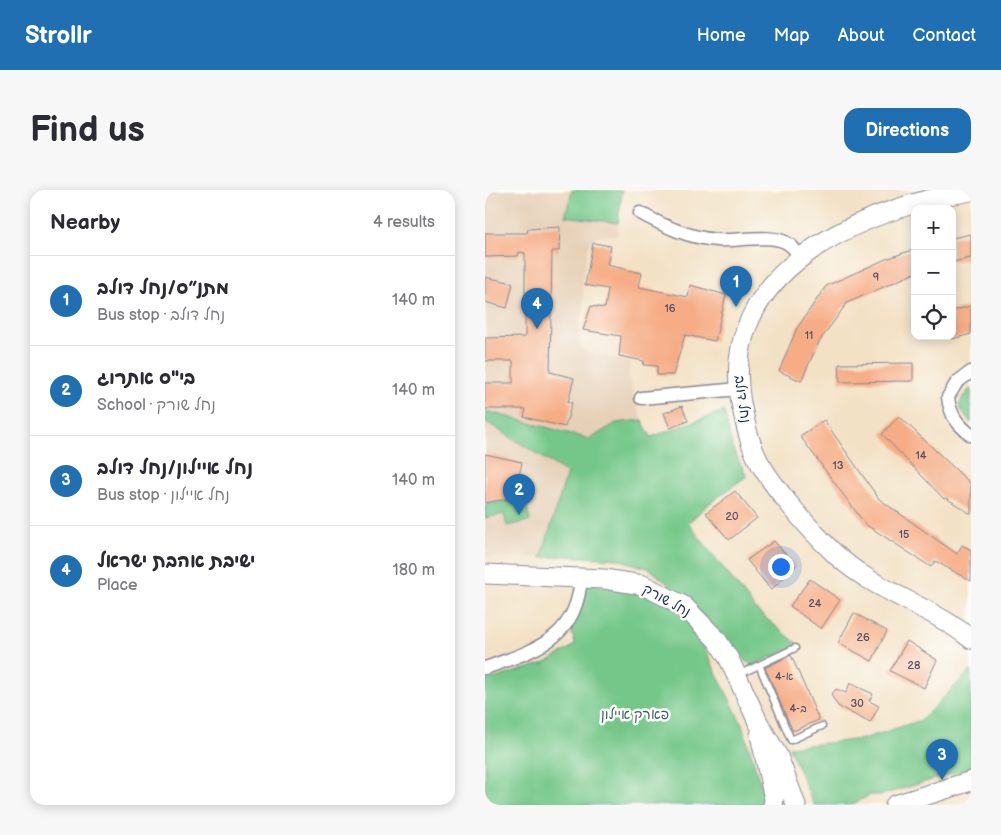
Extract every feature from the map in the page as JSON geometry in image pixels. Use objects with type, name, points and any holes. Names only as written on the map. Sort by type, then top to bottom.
[{"type":"street","name":"נחל דולב","points":[[971,191],[917,204],[860,224],[832,236],[799,257],[771,286],[755,309],[741,347],[739,389],[751,445],[759,461],[806,523],[832,552],[861,576],[934,614],[971,639]]},
{"type":"street","points":[[640,212],[663,226],[696,236],[717,240],[765,239],[783,241],[790,245],[799,257]]},
{"type":"street","points":[[971,372],[957,382],[948,397],[950,411],[954,419],[971,435]]},
{"type":"street","points":[[641,398],[739,389]]},
{"type":"street","name":"נחל שורק","points":[[485,574],[581,576],[643,585],[684,606],[717,640],[738,675],[758,722],[778,756],[796,805]]},
{"type":"street","points":[[485,668],[525,654],[552,639],[567,625],[580,594],[581,576]]},
{"type":"street","name":"נחל שורק","points":[[758,722],[774,799],[773,805]]},
{"type":"street","points":[[895,805],[971,781]]},
{"type":"street","points":[[935,805],[971,793]]},
{"type":"lane","points":[[738,675],[795,648]]},
{"type":"lane","points":[[759,665],[791,740],[821,726]]},
{"type":"shaded area","points":[[487,190],[622,190],[617,236],[601,235],[592,239],[589,244],[582,281],[584,311],[580,322],[580,342],[581,347],[590,354],[631,361],[628,377],[642,420],[616,424],[591,439],[485,413]]},
{"type":"shaded area","points":[[485,421],[567,473],[540,557],[485,557]]},
{"type":"green space","points":[[572,190],[622,191],[618,223],[565,216]]},
{"type":"green space","points":[[971,388],[971,423],[959,407],[963,396]]},
{"type":"green space","points":[[724,411],[733,449],[747,476],[711,502],[688,523],[757,611],[799,645],[751,666],[688,601],[650,569],[617,559],[564,556],[541,558],[567,473],[485,421],[485,412],[490,412],[590,439],[616,423],[642,420],[651,437]]},
{"type":"green space","points":[[525,497],[530,521],[507,526],[504,514],[485,518],[485,505]]},
{"type":"green space","name":"פארק איילון","points":[[584,583],[642,593],[667,604],[691,622],[742,724],[762,789],[763,805],[485,805],[485,681],[545,663],[575,645],[571,627]]},
{"type":"green space","points":[[971,670],[971,768],[882,795],[870,795],[851,805],[814,805],[789,747],[863,739],[921,720]]},
{"type":"building","points":[[560,227],[559,251],[552,251],[550,372],[574,378],[568,402],[572,403],[565,427],[524,417],[526,409],[485,409],[485,383],[513,383],[513,361],[485,361],[485,338],[525,337],[525,253],[519,252],[518,256],[485,257],[485,233],[527,233],[528,229]]},
{"type":"building","points":[[971,234],[971,258],[956,261],[956,237]]},
{"type":"building","points":[[593,243],[611,246],[607,265],[642,273],[639,287],[688,297],[690,285],[726,295],[715,341],[685,335],[673,375],[657,375],[657,366],[643,365],[644,361],[619,356],[621,336],[583,330],[591,306],[605,308],[608,289],[585,285]]},
{"type":"building","points":[[911,250],[911,275],[847,303],[819,342],[801,381],[779,371],[797,328],[826,286],[886,259]]},
{"type":"building","points":[[485,277],[513,283],[507,308],[485,302]]},
{"type":"building","points":[[971,306],[971,334],[956,338],[956,310]]},
{"type":"building","points":[[913,363],[913,381],[840,382],[839,364]]},
{"type":"building","points":[[682,406],[688,421],[670,428],[664,413]]},
{"type":"building","points":[[899,416],[971,484],[971,514],[946,498],[944,499],[882,434]]},
{"type":"building","points":[[824,420],[879,499],[957,554],[962,545],[971,550],[971,581],[935,561],[931,567],[865,524],[800,436]]},
{"type":"building","points":[[485,454],[522,462],[519,476],[522,496],[485,503]]},
{"type":"building","points":[[735,491],[757,518],[729,540],[706,513]]},
{"type":"building","points":[[774,541],[796,566],[771,590],[747,560]]},
{"type":"building","points":[[810,579],[840,600],[821,629],[790,606]]},
{"type":"building","points":[[854,613],[887,631],[872,661],[838,643]]},
{"type":"building","points":[[907,641],[937,660],[924,688],[890,671]]},
{"type":"building","points":[[791,655],[819,720],[793,731],[765,668]]},
{"type":"building","points":[[850,683],[873,694],[869,701],[879,706],[870,723],[838,706],[831,695],[836,689],[846,693]]},
{"type":"place","name":"מתנ״ס/נחל דולב","points":[[736,307]]},
{"type":"place","name":"ישיבת אהבת ישראל","points":[[537,329]]},
{"type":"place","name":"בי\"ס אתרוג","points":[[519,515]]},
{"type":"place","name":"נחל איילון/נחל דולב","points":[[942,780]]}]
